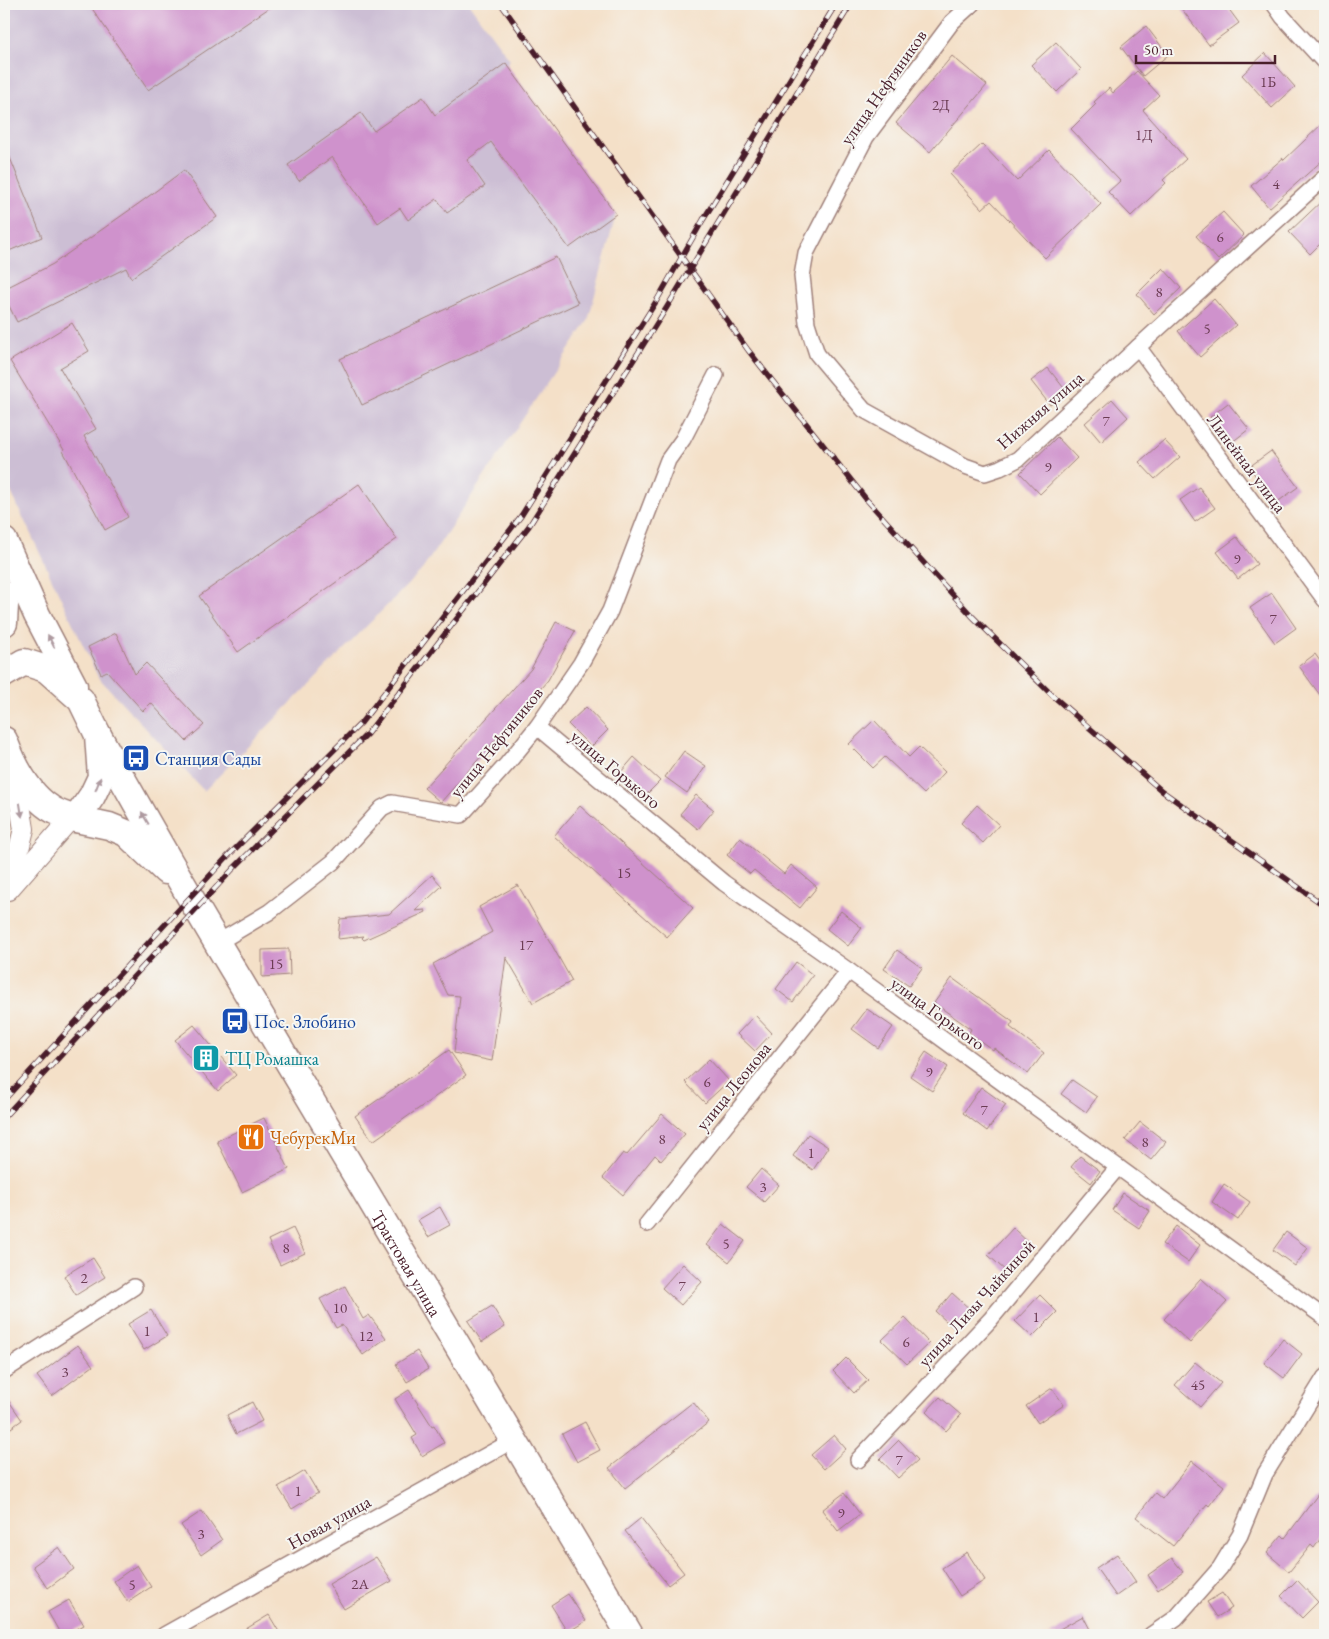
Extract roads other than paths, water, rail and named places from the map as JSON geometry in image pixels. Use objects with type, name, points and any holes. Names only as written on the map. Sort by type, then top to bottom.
[{"type":"highway","name":"Трактовая улица","points":[[4,541],[37,615],[98,735],[217,943],[512,1441],[630,1635]]},
{"type":"highway","points":[[4,595],[4,622]]},
{"type":"highway","points":[[4,674],[24,662],[46,669],[81,700]]},
{"type":"highway","points":[[73,818],[92,796],[101,777],[98,735]]},
{"type":"highway","points":[[8,751],[34,794],[50,808],[73,818],[109,826],[126,833],[187,890]]},
{"type":"street","name":"улица Нефтяников","points":[[806,253],[866,137],[952,22],[972,4]]},
{"type":"street","points":[[1274,4],[1283,17],[1325,63]]},
{"type":"street","name":"Нижняя улица","points":[[806,253],[802,276],[806,323],[817,354],[842,385],[864,410],[965,466],[985,473],[1018,459],[1325,177]]},
{"type":"street","name":"Линейная улица","points":[[1138,347],[1325,600]]},
{"type":"street","name":"улица Нефтяников","points":[[217,943],[269,912],[333,862],[382,808],[392,803],[461,815],[507,764],[537,727],[581,663],[610,612],[668,460],[684,439],[716,375]]},
{"type":"street","name":"улица Горького","points":[[537,727],[724,883],[849,971],[1325,1318]]},
{"type":"street","points":[[4,887],[18,853],[24,829],[8,751]]},
{"type":"street","points":[[4,895],[73,818]]},
{"type":"street","name":"улица Леонова","points":[[647,1224],[849,971]]},
{"type":"street","name":"улица Лизы Чайкиной","points":[[858,1460],[990,1320],[1118,1167]]},
{"type":"street","points":[[4,1371],[134,1288]]},
{"type":"street","points":[[1152,1635],[1176,1618],[1220,1568],[1240,1535],[1265,1474],[1325,1377]]},
{"type":"street","name":"Новая улица","points":[[164,1635],[512,1441]]},
{"type":"railway","points":[[501,4],[748,350],[866,499],[972,616],[1053,696],[1162,791],[1325,906]]},
{"type":"railway","points":[[4,1100],[226,858],[361,723],[521,516],[657,300],[703,220],[836,4]]},
{"type":"railway","points":[[4,1117],[233,869],[367,734],[529,526],[667,307],[851,4]]},
{"type":"place","name":"Станция Сады","points":[[136,758]]},
{"type":"place","name":"Пос. Злобино","points":[[235,1021]]},
{"type":"place","name":"ТЦ Ромашка","points":[[206,1058]]},
{"type":"place","name":"ЧебурекМи","points":[[251,1137]]}]
